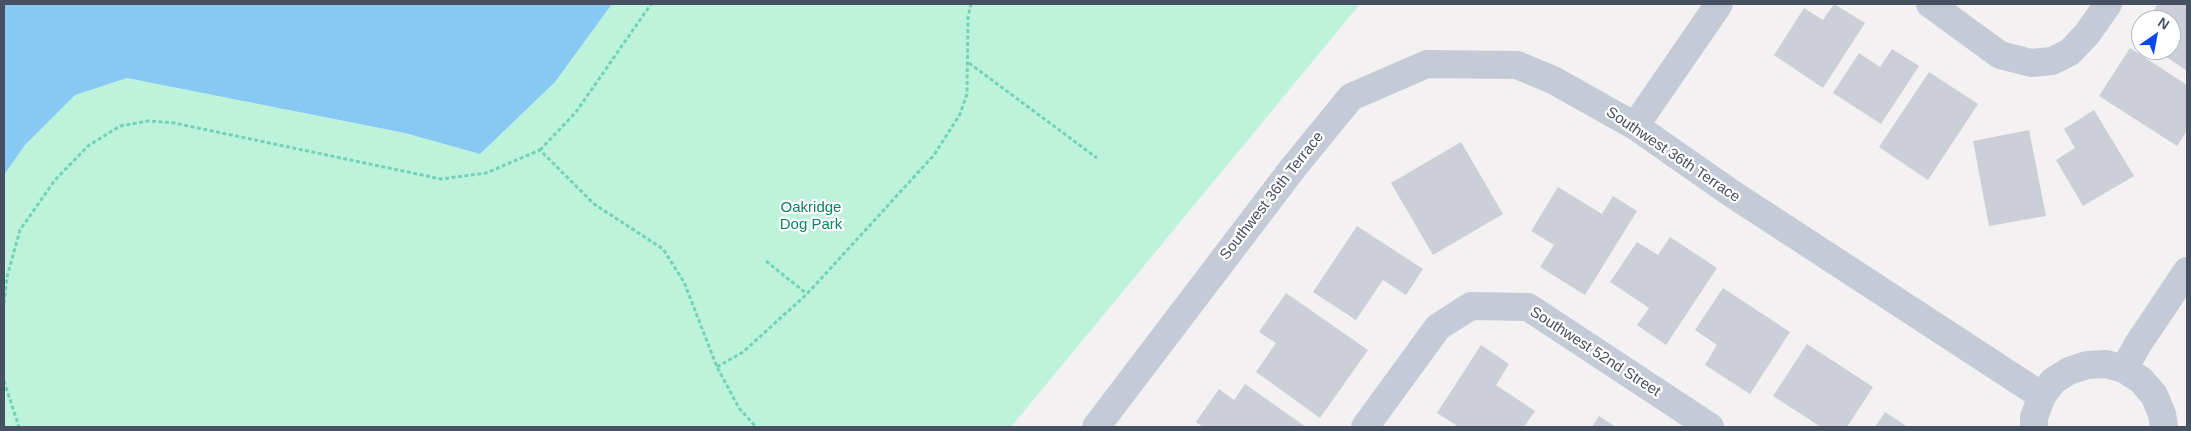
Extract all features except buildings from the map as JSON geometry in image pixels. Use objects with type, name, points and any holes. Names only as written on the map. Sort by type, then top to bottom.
[{"type":"street","points":[[1635,126],[1719,4]]},
{"type":"street","points":[[1930,4],[2000,55],[2032,63],[2052,61],[2070,52],[2087,34],[2108,4]]},
{"type":"street","name":"Southwest 36th Terrace","points":[[1096,427],[1292,168],[1351,97],[1427,64],[1517,66],[1553,80],[1635,126],[1739,199],[2042,396]]},
{"type":"street","points":[[2124,369],[2138,344],[2187,272]]},
{"type":"street","name":"Southwest 52nd Street","points":[[1365,427],[1438,327],[1471,306],[1528,307],[1710,427]]},
{"type":"street","points":[[2034,427],[2034,417],[2042,396],[2053,381],[2069,370],[2087,365],[2106,364],[2124,369],[2141,380],[2154,395],[2162,414],[2164,427]]},
{"type":"path","points":[[4,303],[7,276],[20,230],[56,180],[81,153],[88,146],[120,126],[148,121],[174,123],[441,179],[486,174],[540,150],[576,112],[651,4]]},
{"type":"path","points":[[717,367],[743,352],[807,294],[934,155],[960,114],[967,94],[968,17],[971,4]]},
{"type":"path","points":[[968,63],[1097,158]]},
{"type":"path","points":[[540,150],[594,204],[663,249],[684,282],[717,367],[739,408],[756,427]]},
{"type":"path","points":[[766,260],[807,294]]},
{"type":"path","points":[[4,381],[18,427]]},
{"type":"green space","name":"Oakridge Dog Park","points":[[612,4],[1360,4],[1011,427],[4,427],[4,175],[25,145],[75,94],[127,78],[405,133],[480,154],[555,82]]},
{"type":"water","points":[[4,4],[612,4],[555,82],[480,154],[405,133],[127,78],[75,95],[25,145],[4,175]]}]
